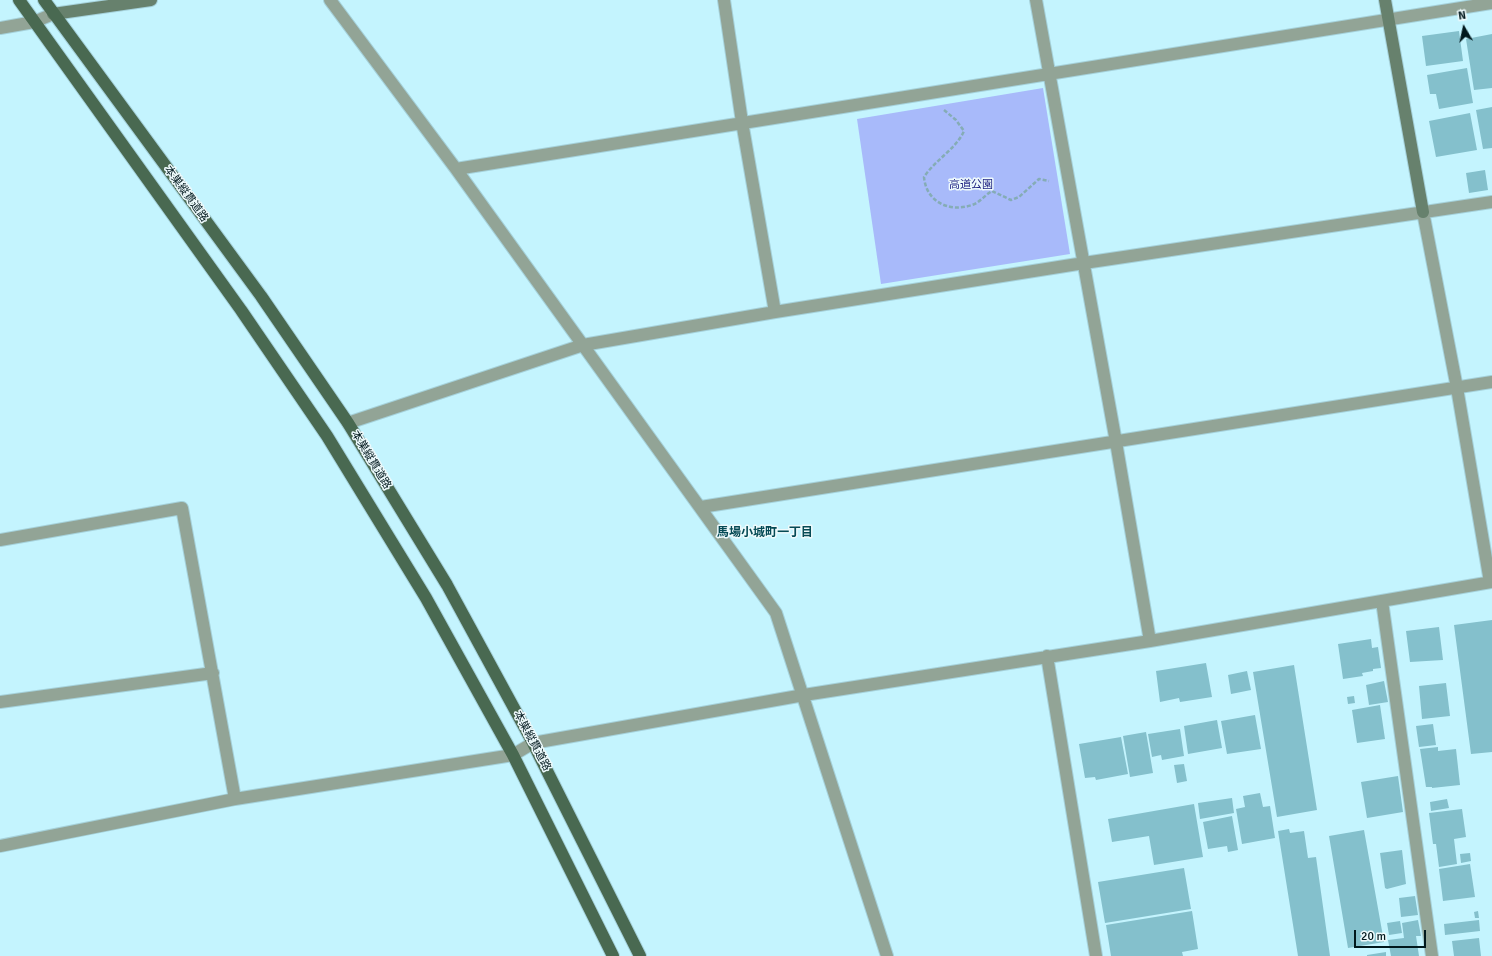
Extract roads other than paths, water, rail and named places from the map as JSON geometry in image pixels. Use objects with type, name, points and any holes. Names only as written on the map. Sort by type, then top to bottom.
[{"type":"main road","name":"本巣縦貫道路","points":[[19,0],[241,310],[327,436],[426,598],[513,755],[613,956]]},
{"type":"main road","name":"本巣縦貫道路","points":[[44,0],[261,296],[348,423],[447,585],[533,743],[640,956]]},
{"type":"street","points":[[0,28],[34,22],[53,14],[152,0]]},
{"type":"street","points":[[330,0],[456,169],[776,613],[804,695],[887,956]]},
{"type":"street","points":[[724,0],[742,122],[775,312]]},
{"type":"street","points":[[1036,0],[1070,183],[1150,641]]},
{"type":"street","points":[[0,846],[235,799],[513,755],[533,743],[804,695],[1150,641],[1491,582],[1457,388],[1423,212],[1385,0]]},
{"type":"street","points":[[456,169],[1492,3]]},
{"type":"street","points":[[348,423],[583,345],[775,312],[1492,202]]},
{"type":"street","points":[[701,507],[1492,382]]},
{"type":"street","points":[[0,540],[182,508],[235,799]]},
{"type":"street","points":[[1382,601],[1432,956]]},
{"type":"street","points":[[1047,656],[1096,956]]},
{"type":"street","points":[[0,702],[213,673]]},
{"type":"district","name":"馬場小城町一丁目","points":[[765,533]]},
{"type":"park label","name":"高道公園","points":[[971,185]]}]
